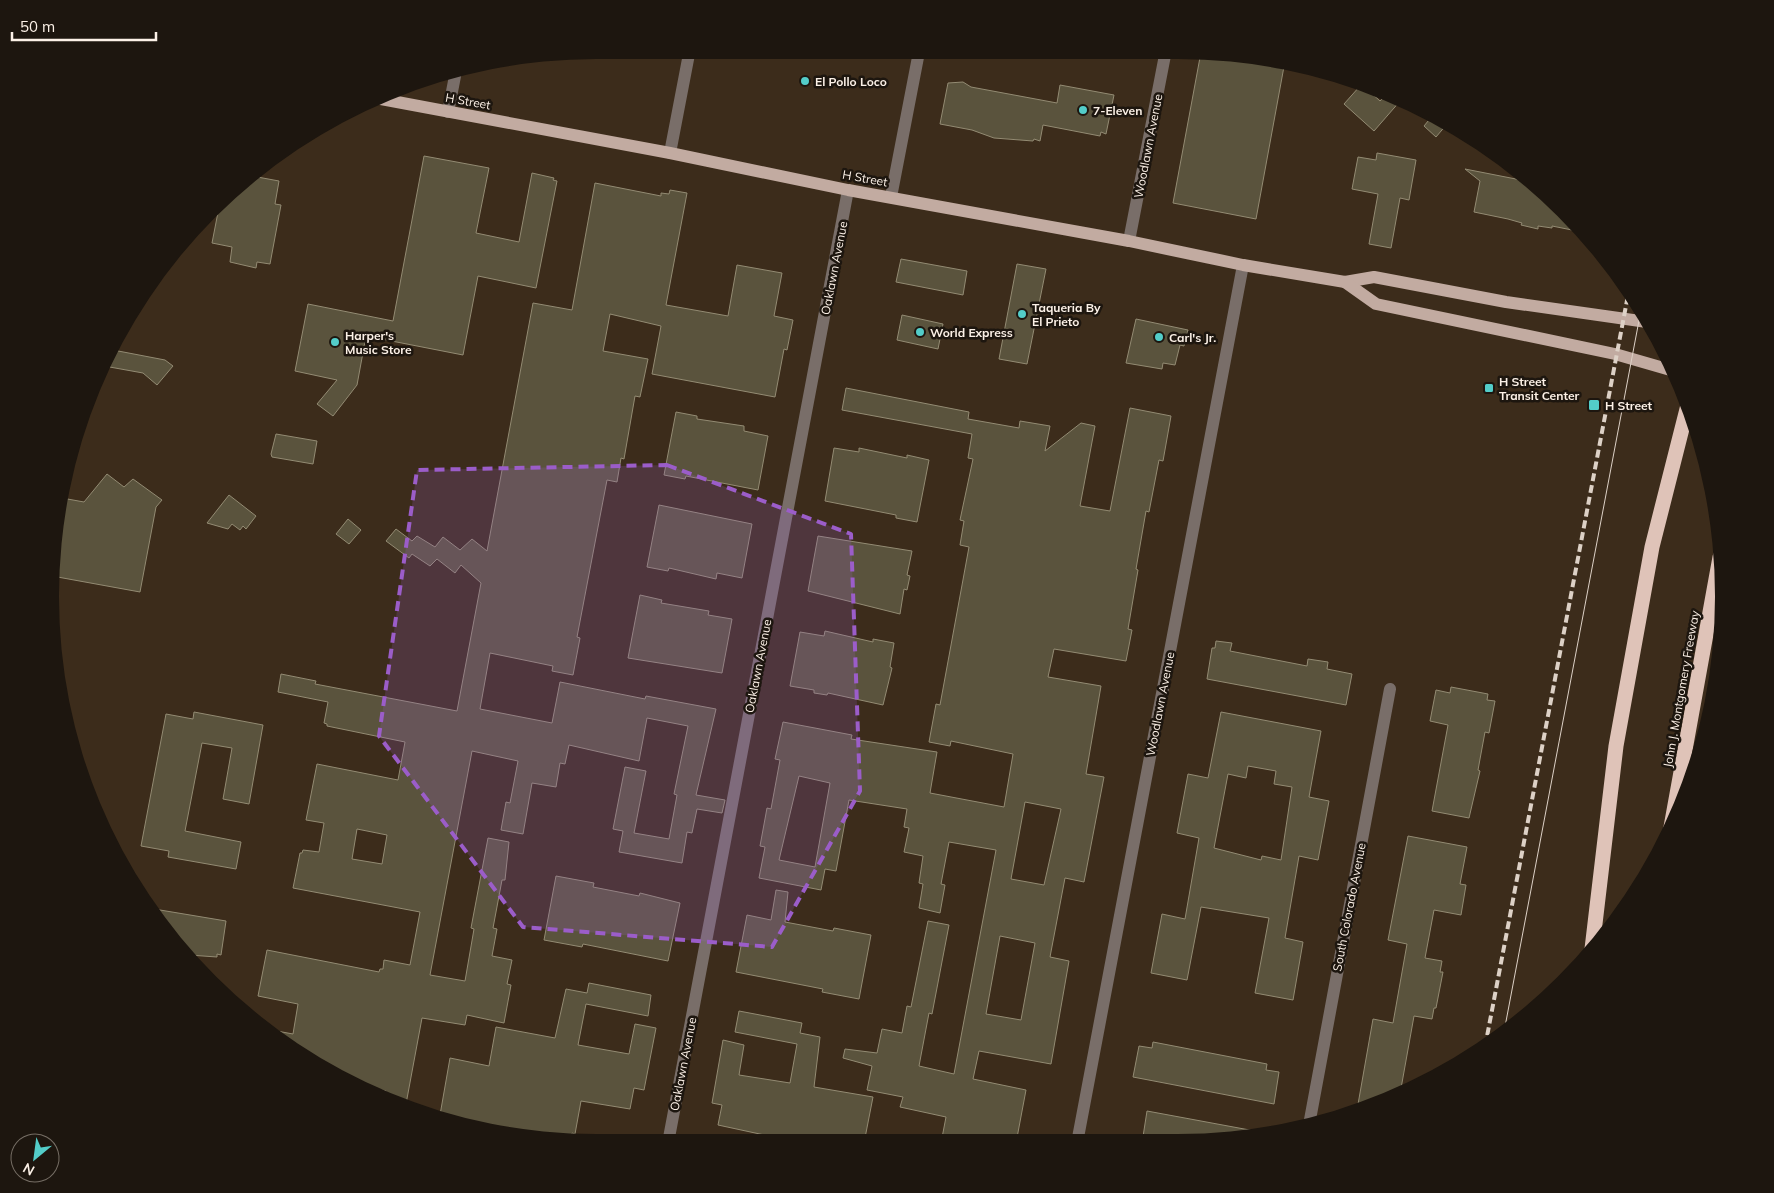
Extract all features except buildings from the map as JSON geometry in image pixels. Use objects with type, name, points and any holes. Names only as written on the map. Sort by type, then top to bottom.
[{"type":"highway","points":[[1593,937],[1616,746],[1652,548],[1685,418]]},
{"type":"highway","name":"John J. Montgomery Freeway","points":[[1677,795],[1715,587]]},
{"type":"main road","name":"H Street","points":[[390,101],[670,153],[848,190],[1129,242],[1243,266],[1345,282],[1374,277],[1506,302],[1639,321]]},
{"type":"main road","name":"H Street","points":[[1345,282],[1376,304],[1615,354],[1664,369]]},
{"type":"street","points":[[670,153],[687,59]]},
{"type":"street","points":[[891,197],[918,59]]},
{"type":"street","name":"Woodlawn Avenue","points":[[1129,242],[1164,59]]},
{"type":"street","points":[[448,112],[455,78]]},
{"type":"street","name":"Oaklawn Avenue","points":[[670,1134],[848,190]]},
{"type":"street","name":"Woodlawn Avenue","points":[[1079,1134],[1243,266]]},
{"type":"street","name":"South Colorado Avenue","points":[[1310,1118],[1390,690]]},
{"type":"highlighted area","points":[[667,465],[851,534],[860,791],[772,947],[523,927],[379,736],[417,470]]},
{"type":"tram line","points":[[1506,1022],[1639,321]]},
{"type":"railway","points":[[1487,1036],[1627,301]]},
{"type":"place","name":"El Pollo Loco","points":[[805,81]]},
{"type":"place","name":"7-Eleven","points":[[1083,110]]},
{"type":"place","name":"Taqueria By El Prieto","points":[[1022,314]]},
{"type":"place","name":"World Express","points":[[920,332]]},
{"type":"place","name":"Carl's Jr.","points":[[1159,337]]},
{"type":"place","name":"Harper's Music Store","points":[[335,342]]},
{"type":"place","name":"H Street Transit Center","points":[[1489,388]]},
{"type":"place","name":"H Street","points":[[1594,405]]}]
